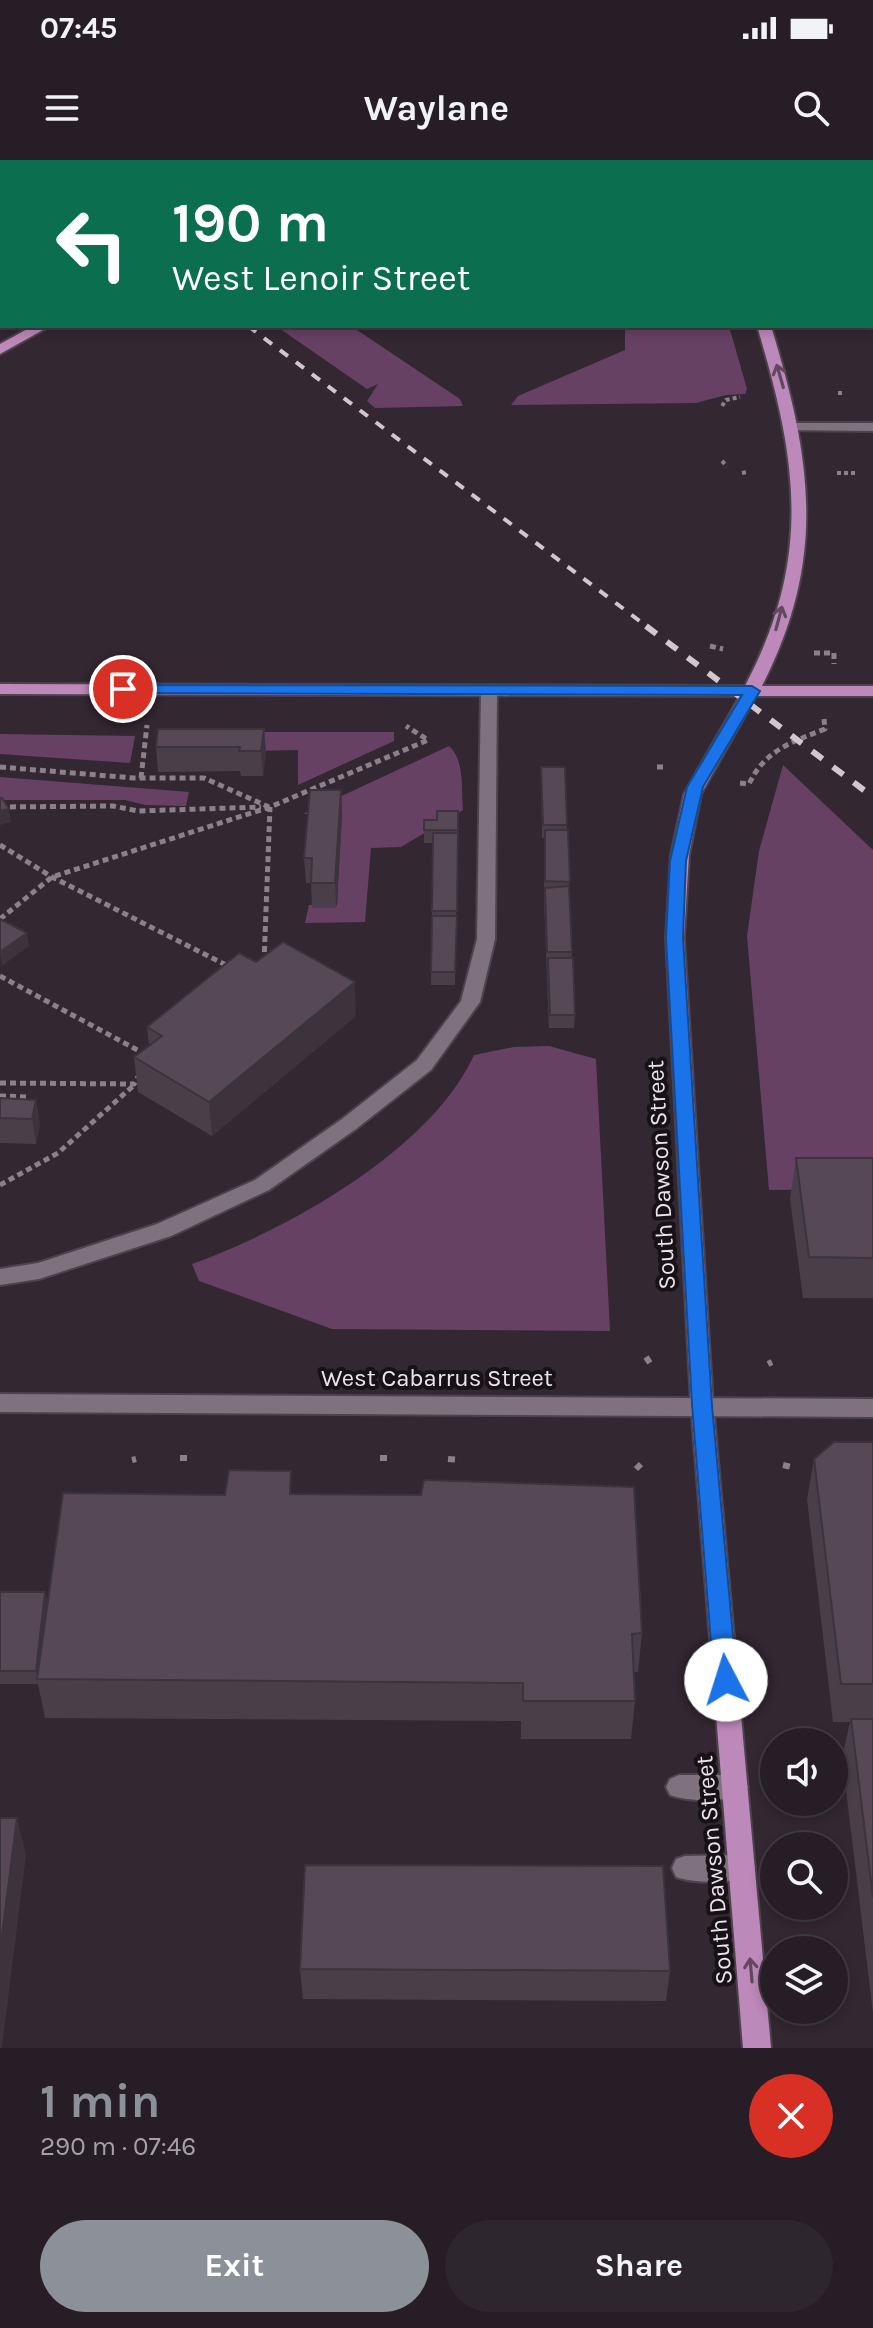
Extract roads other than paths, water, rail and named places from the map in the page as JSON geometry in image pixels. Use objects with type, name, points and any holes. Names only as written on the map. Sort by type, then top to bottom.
[{"type":"main road","points":[[0,350],[39,328]]},
{"type":"main road","name":"South Dawson Street","points":[[757,2048],[702,1405],[675,938],[678,861],[695,787],[752,691],[771,651],[795,558],[801,512],[782,382],[765,328]]},
{"type":"main road","points":[[0,689],[873,691]]},
{"type":"street","points":[[789,427],[873,427]]},
{"type":"street","points":[[0,1277],[39,1271],[164,1230],[262,1185],[349,1124],[424,1065],[470,1002],[486,939],[489,690]]},
{"type":"street","name":"West Cabarrus Street","points":[[0,1403],[873,1408]]},
{"type":"street","points":[[679,1787],[735,1787]]},
{"type":"street","points":[[685,1868],[742,1867]]},
{"type":"railway","points":[[251,328],[649,628]]},
{"type":"railway","points":[[646,626],[873,797]]}]
